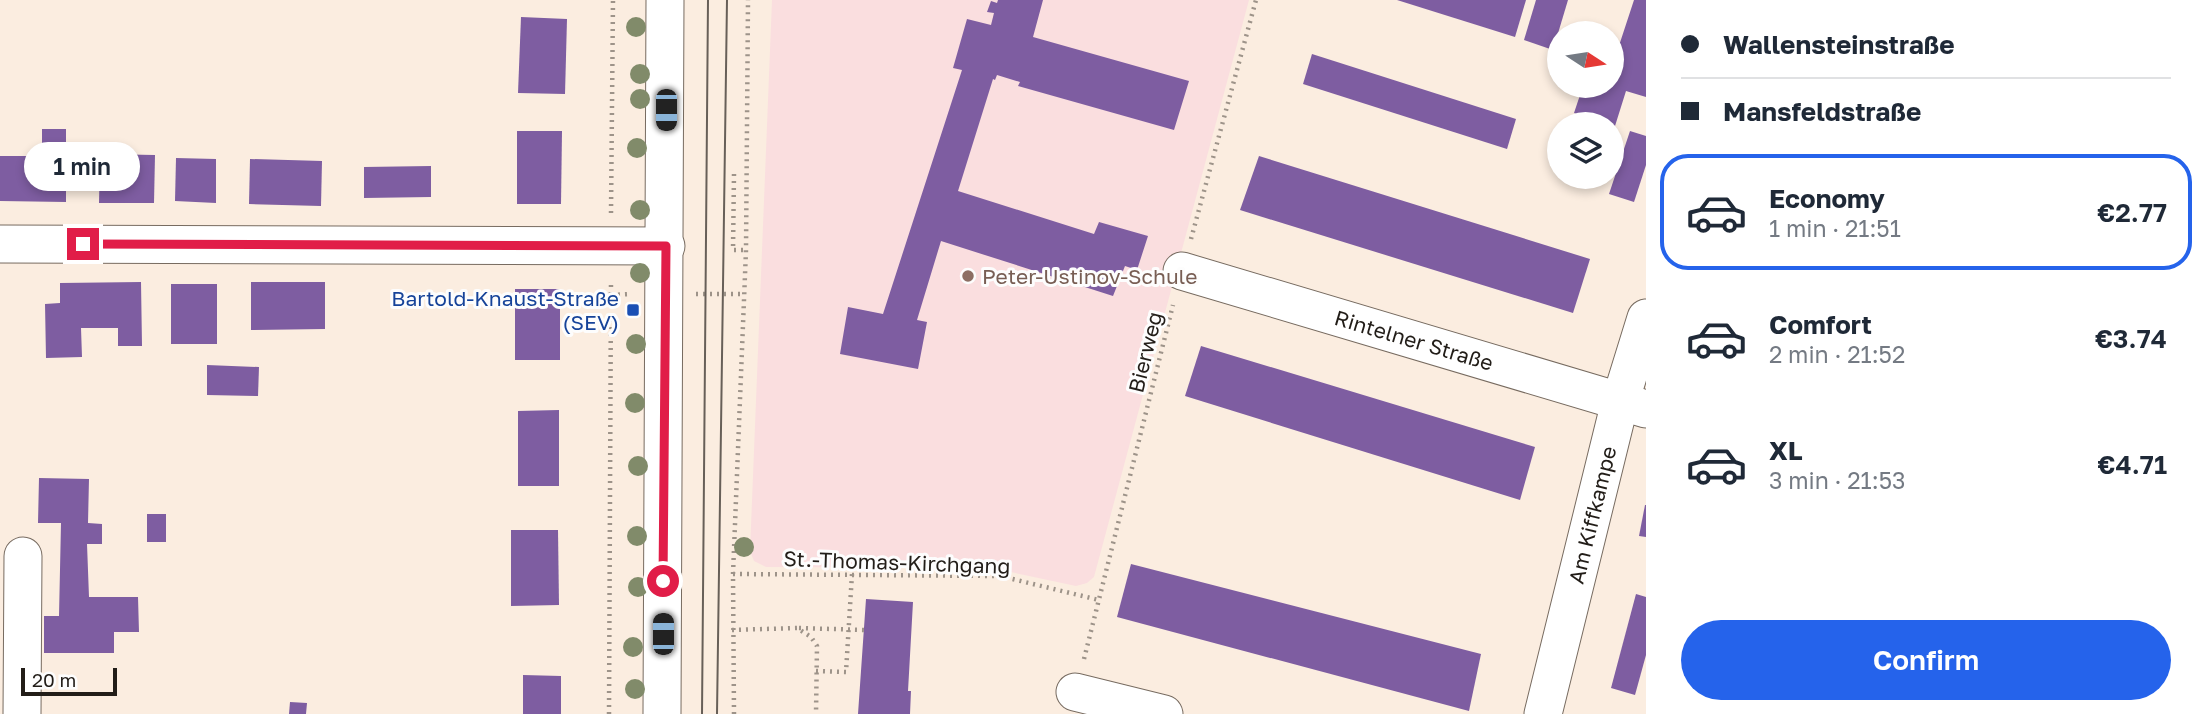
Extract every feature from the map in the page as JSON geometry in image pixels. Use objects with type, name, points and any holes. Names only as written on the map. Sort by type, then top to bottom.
[{"type":"street","points":[[662,714],[666,0]]},
{"type":"street","points":[[0,244],[666,246]]},
{"type":"street","name":"Rintelner Straße","points":[[1182,271],[1633,405]]},
{"type":"street","name":"Am Kiffkampe","points":[[1543,714],[1633,405],[1646,318]]},
{"type":"street","points":[[22,714],[23,556]]},
{"type":"street","points":[[1075,692],[1164,714]]},
{"type":"path","points":[[609,714],[613,0]]},
{"type":"path","points":[[734,714],[733,574],[746,250],[748,0]]},
{"type":"path","name":"Bierweg","points":[[1075,692],[1182,271],[1256,0]]},
{"type":"path","points":[[734,174],[733,250],[746,250]]},
{"type":"path","points":[[816,671],[846,672],[852,573]]},
{"type":"path","name":"St.-Thomas-Kirchgang","points":[[733,574],[1000,576],[1099,600]]},
{"type":"path","points":[[797,628],[811,637],[817,646],[816,714]]},
{"type":"path","points":[[732,630],[865,630]]},
{"type":"shaded area","name":"Peter-Ustinov-Schule","points":[[772,0],[1249,0],[1094,577],[1087,583],[1076,586],[992,568],[766,567],[754,561],[750,551]]},
{"type":"building","points":[[998,0],[1043,0],[1033,37],[1189,81],[1174,130],[1018,86],[1020,82],[997,75],[995,80],[993,79],[958,191],[1094,234],[1099,222],[1148,236],[1137,270],[1125,266],[1113,296],[941,241],[917,320],[927,322],[918,369],[840,354],[848,307],[883,314],[962,70],[953,68],[967,19],[991,25],[994,13],[987,12],[991,1],[997,3]]},
{"type":"building","points":[[1397,0],[1526,0],[1515,37]]},
{"type":"building","points":[[1536,0],[1568,0],[1562,21],[1547,21],[1547,48],[1524,40]]},
{"type":"building","points":[[1634,0],[1646,0],[1646,97],[1626,91],[1624,97],[1624,30]]},
{"type":"building","points":[[521,17],[567,19],[565,94],[518,93]]},
{"type":"building","points":[[1312,54],[1516,119],[1507,149],[1303,84]]},
{"type":"building","points":[[1579,98],[1624,98],[1619,112],[1574,112]]},
{"type":"building","points":[[42,129],[66,129],[66,202],[0,201],[0,156],[42,156]]},
{"type":"building","points":[[517,131],[562,131],[561,204],[517,204]]},
{"type":"building","points":[[1630,131],[1646,136],[1646,165],[1634,202],[1609,194],[1611,189],[1624,189],[1624,149]]},
{"type":"building","points":[[100,154],[155,155],[154,203],[99,203]]},
{"type":"building","points":[[1259,156],[1590,259],[1573,313],[1240,210]]},
{"type":"building","points":[[176,158],[216,159],[216,203],[175,201]]},
{"type":"building","points":[[250,159],[322,161],[321,206],[249,204]]},
{"type":"building","points":[[431,166],[431,197],[364,198],[364,167]]},
{"type":"building","points":[[141,282],[142,346],[118,346],[118,328],[81,328],[82,357],[46,358],[45,304],[60,303],[60,283]]},
{"type":"building","points":[[251,282],[325,282],[325,329],[251,330]]},
{"type":"building","points":[[171,284],[217,284],[217,344],[171,344]]},
{"type":"building","points":[[515,289],[560,289],[560,360],[515,360]]},
{"type":"building","points":[[1201,346],[1535,447],[1520,500],[1185,396]]},
{"type":"building","points":[[207,365],[259,367],[258,396],[207,395]]},
{"type":"building","points":[[559,410],[559,486],[518,486],[518,411]]},
{"type":"building","points":[[39,478],[89,479],[88,523],[102,524],[102,544],[87,544],[89,597],[138,597],[139,632],[114,632],[114,653],[44,653],[44,616],[59,616],[61,523],[38,523]]},
{"type":"building","points":[[1646,505],[1646,537],[1639,536]]},
{"type":"building","points":[[147,514],[166,514],[166,542],[147,542]]},
{"type":"building","points":[[511,530],[558,530],[559,605],[511,606]]},
{"type":"building","points":[[1131,564],[1481,654],[1469,711],[1117,617]]},
{"type":"building","points":[[1636,594],[1646,597],[1646,655],[1635,695],[1611,688]]},
{"type":"building","points":[[866,599],[913,602],[908,691],[911,691],[910,714],[858,714]]},
{"type":"building","points":[[523,675],[561,676],[561,714],[523,714]]},
{"type":"building","points":[[290,702],[307,703],[306,714],[289,714]]},
{"type":"tram line","points":[[702,714],[708,0]]},
{"type":"tram line","points":[[717,714],[727,0]]},
{"type":"place","name":"Peter-Ustinov-Schule","points":[[968,276]]},
{"type":"place","name":"Bartold-Knaust-Straße (SEV)","points":[[633,310]]},
{"type":"route","points":[[83,244],[666,246],[663,581]]}]
